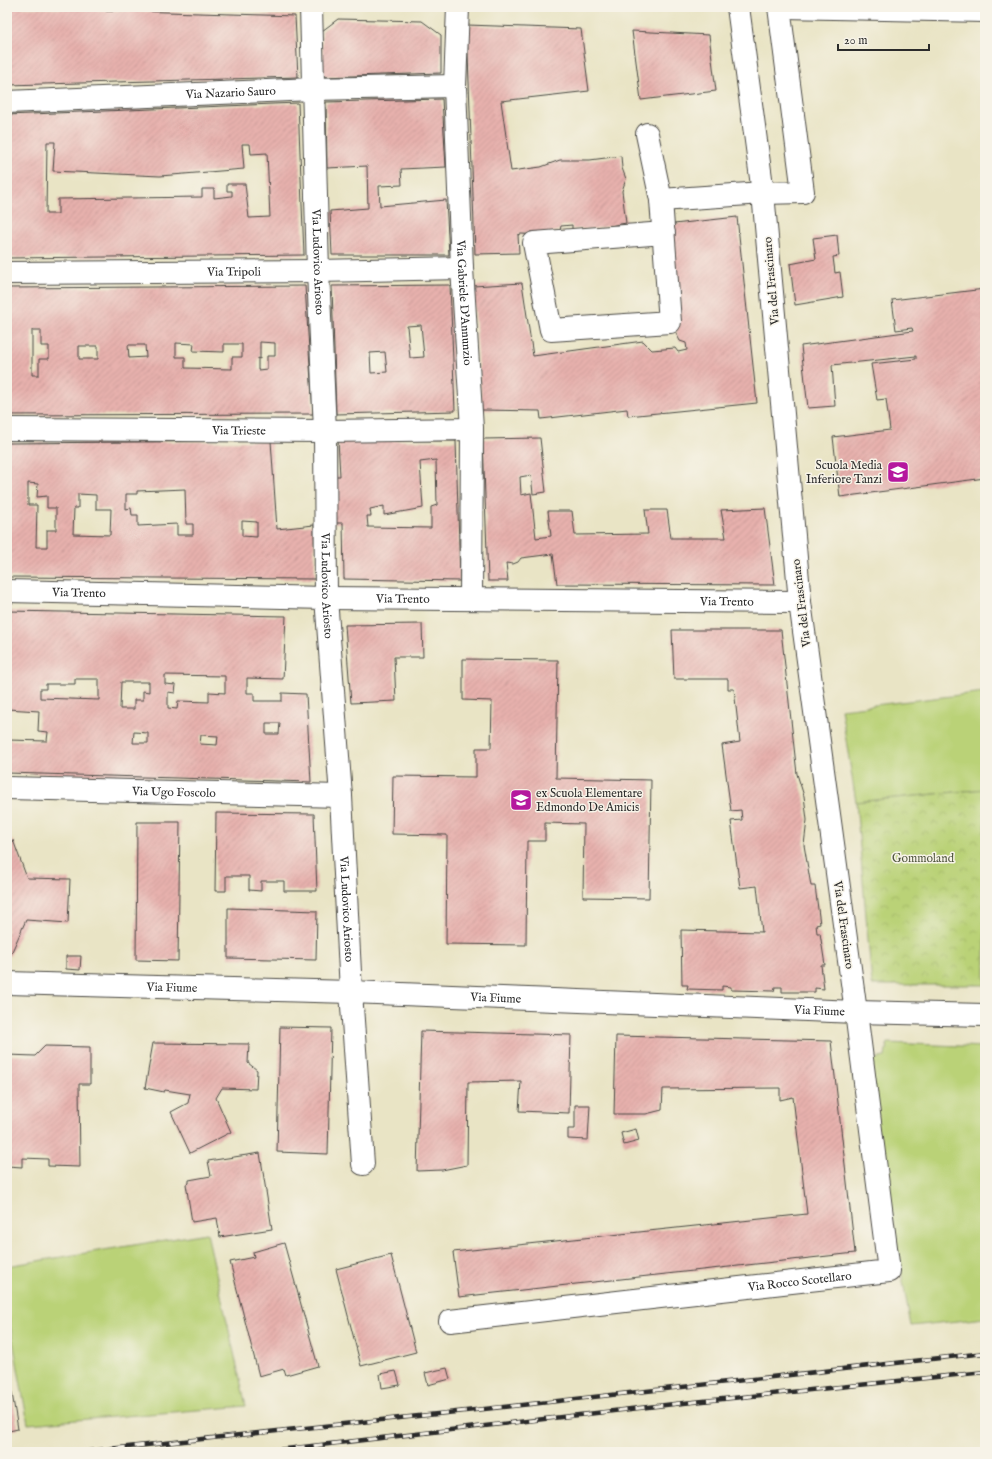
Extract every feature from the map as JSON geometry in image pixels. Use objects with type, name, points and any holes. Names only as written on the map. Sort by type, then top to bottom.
[{"type":"street","name":"Via Ludovico Ariosto","points":[[311,7],[312,89],[325,432],[326,598],[341,796],[351,992],[363,1164]]},
{"type":"street","name":"Via Gabriele D'Annunzio","points":[[458,7],[455,86],[462,268],[472,429],[471,599]]},
{"type":"street","name":"Via del Frascinaro","points":[[738,7],[763,192],[800,602],[856,1012]]},
{"type":"street","points":[[661,200],[763,192],[803,192],[781,7],[985,11]]},
{"type":"street","name":"Via Nazario Sauro","points":[[7,102],[312,89],[455,86]]},
{"type":"street","points":[[647,134],[661,200],[664,233],[670,322],[551,330],[534,243],[664,233]]},
{"type":"street","name":"Via Tripoli","points":[[7,273],[318,271],[462,268]]},
{"type":"street","name":"Via Trieste","points":[[7,429],[325,432],[472,429]]},
{"type":"street","name":"Via Trento","points":[[7,590],[326,598],[800,602]]},
{"type":"street","name":"Via Ugo Foscolo","points":[[7,788],[341,796]]},
{"type":"street","name":"Via Fiume","points":[[7,983],[351,992],[985,1016]]},
{"type":"street","name":"Via Rocco Scotellaro","points":[[450,1321],[889,1271],[856,1012]]},
{"type":"green space","points":[[985,692],[985,789],[856,802],[841,709]]},
{"type":"green space","name":"Gommoland","points":[[985,789],[985,985],[872,985],[856,802]]},
{"type":"green space","points":[[887,1043],[985,1047],[985,1318],[911,1326],[863,1061],[885,1057]]},
{"type":"green space","points":[[207,1233],[246,1406],[28,1424],[7,1308],[7,1266]]},
{"type":"building","points":[[7,7],[295,16],[298,77],[7,85]]},
{"type":"building","points":[[338,19],[422,21],[441,35],[441,73],[323,77],[322,31]]},
{"type":"building","points":[[467,25],[581,29],[589,91],[501,101],[511,171],[541,167],[560,160],[590,160],[621,156],[622,168],[626,179],[622,191],[626,223],[593,229],[572,229],[572,225],[561,226],[560,230],[544,235],[521,234],[518,235],[519,253],[475,254]]},
{"type":"building","points":[[632,31],[709,35],[716,91],[641,100]]},
{"type":"building","points":[[442,99],[446,167],[401,169],[402,185],[379,186],[380,206],[446,200],[449,255],[332,255],[330,211],[368,208],[367,166],[327,168],[326,102]]},
{"type":"building","points":[[298,103],[304,255],[7,258],[7,115]],"holes":[[[47,142],[55,142],[53,171],[160,176],[244,169],[242,144],[250,144],[251,154],[267,153],[270,217],[249,218],[245,184],[227,184],[227,191],[232,191],[232,196],[214,198],[214,189],[202,189],[202,197],[58,199],[58,214],[46,214]]]},
{"type":"building","points":[[737,217],[757,403],[628,416],[627,409],[541,419],[540,411],[482,410],[473,286],[522,283],[533,356],[643,341],[652,350],[675,348],[678,352],[687,350],[686,343],[680,341],[677,335],[665,225]]},
{"type":"building","points":[[837,235],[839,256],[833,257],[835,273],[840,272],[843,297],[795,305],[790,264],[816,259],[813,238]]},
{"type":"building","points":[[450,285],[455,411],[336,414],[332,286]],"holes":[[[421,325],[424,357],[410,358],[407,326]],[[385,352],[387,372],[371,373],[370,353]]]},
{"type":"building","points":[[305,286],[313,414],[7,415],[7,288]],"holes":[[[32,330],[41,330],[41,346],[49,346],[49,359],[39,359],[39,375],[32,375]],[[260,342],[275,343],[275,356],[267,356],[267,369],[258,370],[258,358],[260,359]],[[176,343],[194,344],[193,351],[224,352],[224,344],[242,344],[242,357],[232,357],[232,369],[185,368],[185,357],[176,357]],[[128,345],[145,345],[146,357],[129,358]],[[79,346],[98,346],[98,359],[79,359]]]},
{"type":"building","points":[[985,289],[985,478],[840,497],[833,437],[890,430],[886,399],[877,400],[871,364],[916,359],[916,356],[832,365],[835,406],[808,408],[801,346],[913,331],[912,328],[896,330],[892,300]]},
{"type":"building","points":[[540,438],[546,492],[533,494],[531,475],[520,477],[521,495],[531,493],[536,538],[551,536],[548,511],[572,511],[575,535],[648,534],[645,510],[667,510],[671,538],[726,538],[721,510],[765,508],[775,585],[557,584],[553,554],[521,558],[518,562],[513,564],[506,563],[508,581],[488,581],[483,439]]},
{"type":"building","points":[[338,440],[456,441],[460,581],[344,579],[343,523],[331,523],[331,476],[340,476]],"holes":[[[436,460],[437,505],[431,507],[431,528],[368,527],[367,516],[371,516],[370,509],[384,506],[384,515],[423,508],[420,462]]]},
{"type":"building","points":[[271,441],[277,529],[314,525],[315,579],[7,577],[7,443]],"holes":[[[28,483],[38,484],[37,497],[47,496],[47,508],[56,508],[56,530],[47,530],[47,547],[36,547],[37,505],[28,505]],[[185,489],[186,524],[193,524],[193,535],[177,535],[177,524],[138,526],[138,515],[132,515],[131,508],[126,509],[126,494],[137,494],[137,491]],[[78,494],[96,495],[96,509],[111,509],[110,535],[73,534],[74,508],[78,508]],[[242,521],[257,522],[257,537],[242,536]]]},
{"type":"building","points":[[7,611],[286,616],[283,679],[247,678],[247,693],[254,693],[254,701],[282,701],[282,693],[306,694],[311,782],[7,773],[7,729],[9,729],[8,740],[47,741],[48,732],[38,731],[39,711],[7,709]],"holes":[[[165,675],[225,676],[225,693],[209,692],[209,702],[178,701],[177,709],[168,708],[168,692],[175,693],[176,685],[165,684]],[[75,679],[99,679],[99,700],[40,698],[40,689],[46,689],[46,684],[75,684]],[[121,682],[149,682],[149,692],[143,691],[143,700],[134,700],[134,709],[120,709]],[[266,723],[280,723],[279,734],[266,734]],[[134,732],[148,733],[148,743],[133,743]],[[201,735],[218,736],[217,745],[200,744]]]},
{"type":"building","points":[[422,624],[423,657],[394,657],[396,701],[351,703],[345,625]]},
{"type":"building","points":[[672,630],[781,630],[797,774],[804,796],[807,820],[804,845],[811,886],[815,886],[820,924],[816,925],[817,933],[820,933],[825,965],[821,965],[824,989],[815,988],[815,992],[782,992],[782,987],[775,987],[774,991],[731,990],[731,987],[722,986],[722,990],[687,989],[688,985],[682,985],[681,930],[762,932],[757,886],[740,888],[731,821],[742,820],[741,810],[731,811],[722,745],[740,742],[734,689],[728,689],[728,679],[674,679]]},
{"type":"building","points":[[463,659],[558,660],[556,778],[651,780],[649,898],[583,897],[584,824],[545,823],[545,841],[527,841],[526,945],[446,944],[447,835],[392,834],[393,776],[476,777],[476,748],[491,748],[492,701],[463,700]]},
{"type":"building","points":[[216,813],[314,814],[317,891],[284,891],[284,881],[261,881],[261,891],[249,890],[249,876],[226,876],[226,891],[215,891]]},
{"type":"building","points":[[137,822],[180,822],[178,961],[136,960]]},
{"type":"building","points":[[13,840],[27,878],[70,879],[68,923],[26,920],[10,956],[7,954],[7,842]]},
{"type":"building","points":[[228,908],[317,911],[316,960],[228,958]]},
{"type":"building","points":[[66,956],[81,956],[80,970],[66,969]]},
{"type":"building","points":[[280,1027],[331,1028],[328,1154],[277,1152]]},
{"type":"building","points":[[421,1031],[571,1035],[569,1113],[519,1111],[521,1081],[468,1082],[467,1165],[442,1170],[417,1171]]},
{"type":"building","points":[[616,1036],[831,1041],[855,1253],[459,1297],[453,1252],[807,1214],[793,1097],[780,1100],[780,1088],[663,1089],[662,1110],[646,1114],[614,1114]]},
{"type":"building","points":[[153,1043],[249,1044],[248,1063],[257,1070],[256,1089],[222,1088],[216,1098],[231,1132],[190,1153],[171,1112],[188,1103],[190,1094],[165,1090],[164,1092],[145,1088]]},
{"type":"building","points":[[45,1046],[90,1047],[90,1084],[79,1084],[80,1167],[48,1166],[48,1159],[22,1158],[22,1167],[7,1166],[7,1055],[35,1056]]},
{"type":"building","points":[[575,1105],[590,1105],[588,1140],[568,1139],[568,1129],[575,1129]]},
{"type":"building","points":[[636,1129],[639,1141],[624,1145],[621,1133]]},
{"type":"building","points":[[260,1153],[272,1229],[220,1237],[217,1218],[192,1222],[186,1184],[189,1183],[189,1180],[211,1176],[208,1161]]},
{"type":"building","points":[[284,1243],[318,1366],[286,1375],[284,1369],[259,1376],[230,1262],[254,1257],[253,1252]]},
{"type":"building","points":[[391,1255],[416,1352],[361,1366],[336,1269]]},
{"type":"building","points":[[447,1368],[450,1379],[428,1385],[425,1373]]},
{"type":"building","points":[[396,1371],[400,1385],[382,1388],[380,1374]]},
{"type":"building","points":[[7,1387],[11,1387],[18,1429],[9,1431],[7,1421]]},
{"type":"railway","points":[[81,1452],[540,1403],[985,1353]]},
{"type":"railway","points":[[260,1452],[674,1404],[985,1372]]},
{"type":"place","name":"Scuola Media Inferiore Tanzi","points":[[898,472]]},
{"type":"place","name":"ex Scuola Elementare Edmondo De Amicis","points":[[521,800]]}]
